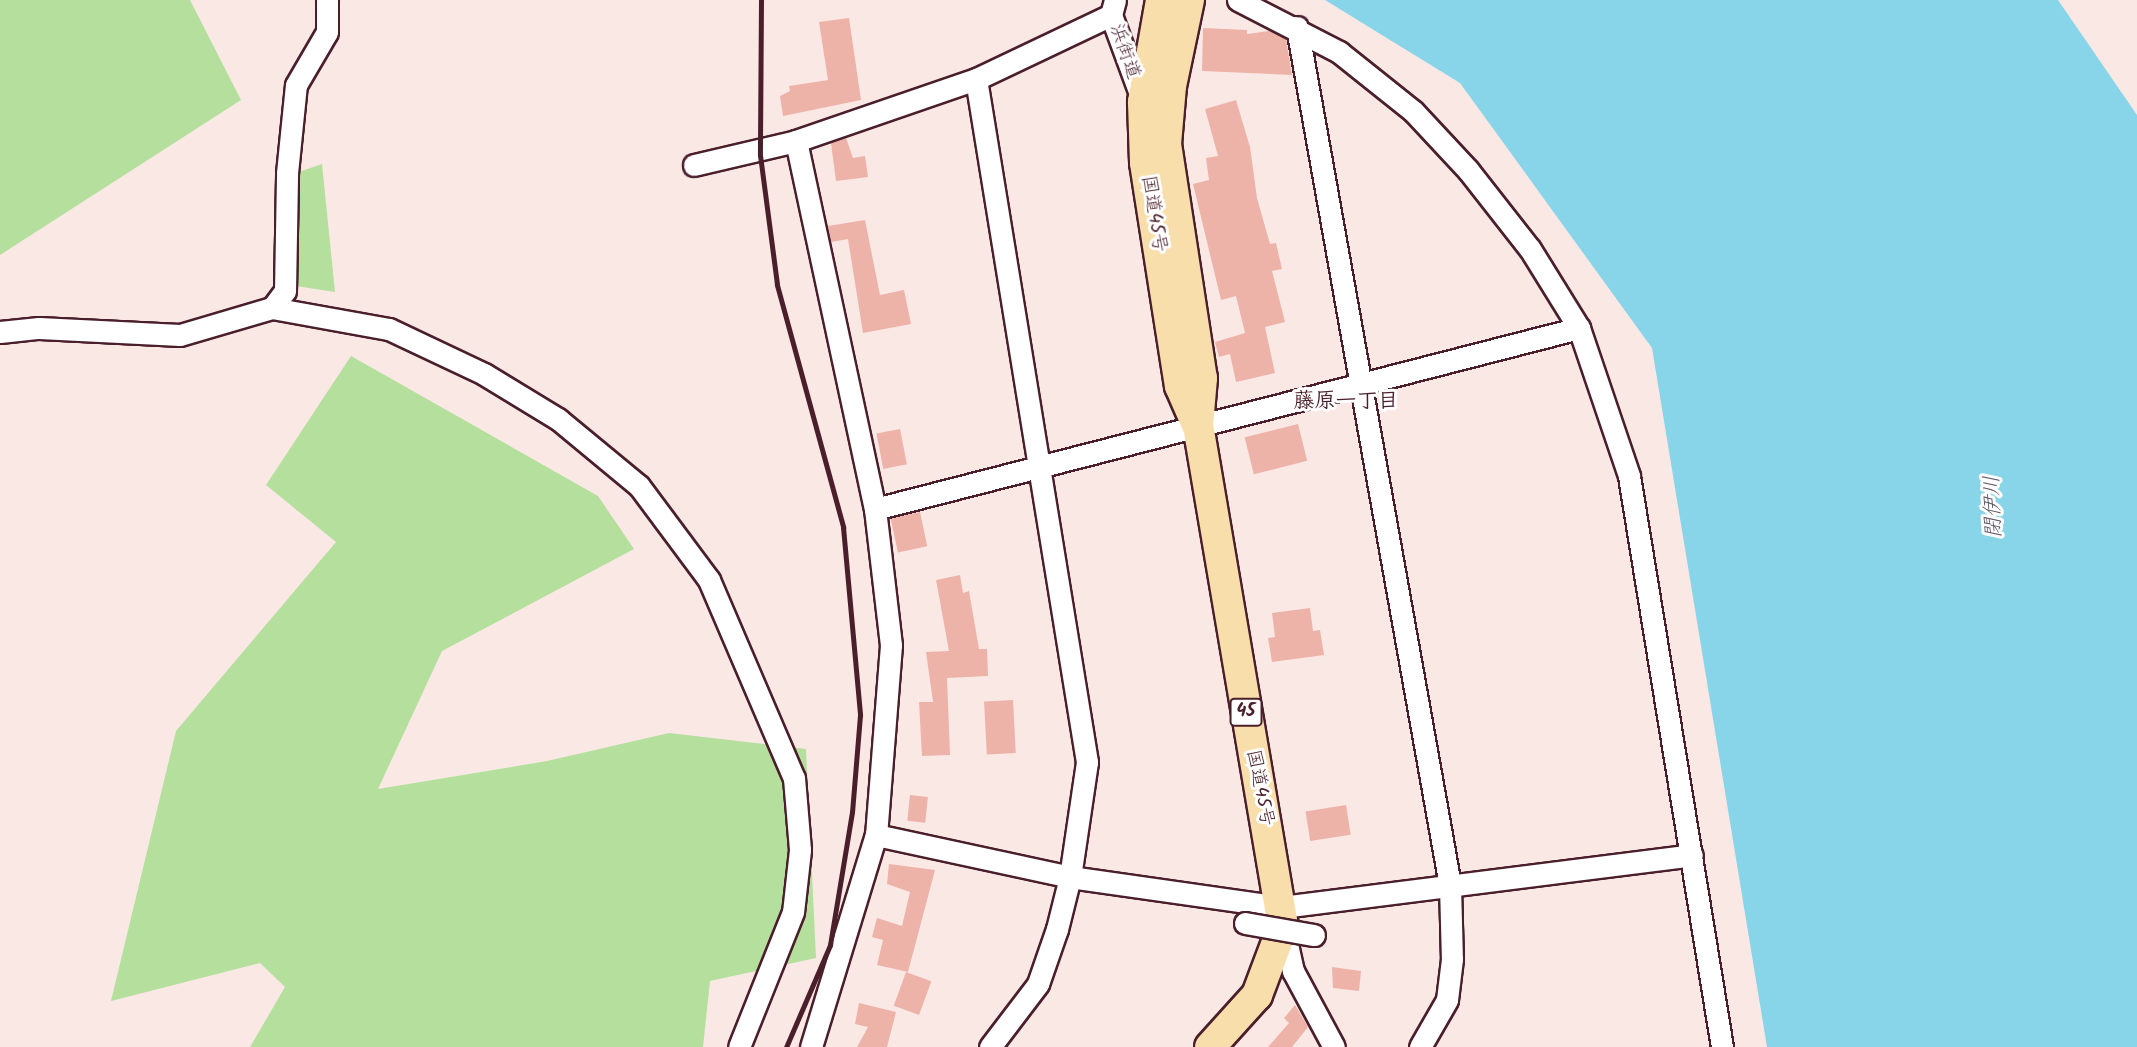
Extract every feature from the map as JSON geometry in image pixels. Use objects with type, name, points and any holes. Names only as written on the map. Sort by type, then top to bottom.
[{"type":"highway","name":"国道45号","points":[[1174,3],[1143,102],[1145,163],[1180,386],[1198,425]]},
{"type":"highway","name":"国道45号","points":[[1174,3],[1166,144],[1202,378],[1198,425],[1283,916]]},
{"type":"highway","points":[[1210,1047],[1257,995],[1283,916]]},
{"type":"street","points":[[272,308],[285,291],[287,173],[296,85],[327,32],[327,0]]},
{"type":"street","points":[[1238,0],[1297,27],[1339,52],[1413,111],[1468,170],[1538,260],[1579,328],[1629,476],[1722,1047]]},
{"type":"street","points":[[694,165],[796,141],[976,79],[1113,8]]},
{"type":"street","name":"浜街道","points":[[1113,8],[1143,102]]},
{"type":"street","points":[[1297,27],[1450,885],[1447,1000],[1420,1047]]},
{"type":"street","points":[[976,79],[1042,466],[1087,762],[1070,877],[1038,984],[990,1047]]},
{"type":"street","points":[[796,141],[875,509],[891,645],[876,835],[811,1047]]},
{"type":"street","points":[[0,332],[39,328],[180,335],[272,308],[389,329],[484,374],[558,419],[639,486],[709,580],[794,778],[800,850],[793,912],[738,1047]]},
{"type":"street","points":[[875,509],[1579,328]]},
{"type":"street","points":[[876,835],[1070,877],[1283,916],[1450,885],[1692,855]]},
{"type":"street","points":[[1283,916],[1293,971],[1334,1047]]},
{"type":"street","points":[[1245,923],[1314,934]]},
{"type":"green space","points":[[0,0],[190,0],[241,100],[0,255]]},
{"type":"green space","points":[[322,164],[335,292],[289,285],[293,174]]},
{"type":"green space","points":[[351,356],[598,496],[634,549],[442,651],[378,789],[547,761],[669,733],[806,749],[816,958],[710,981],[703,1047],[250,1047],[285,987],[260,963],[111,1001],[176,731],[336,542],[266,485]]},
{"type":"water","name":"閉伊川","points":[[1325,0],[2058,0],[2137,115],[2137,1047],[1767,1047],[1652,348],[1460,83]]},
{"type":"building","points":[[849,18],[861,100],[783,116],[780,96],[790,91],[789,86],[828,80],[819,22]]},
{"type":"building","points":[[1203,28],[1247,30],[1247,34],[1269,31],[1286,39],[1292,75],[1202,71]]},
{"type":"building","points":[[1236,100],[1250,147],[1257,198],[1270,244],[1276,243],[1282,269],[1272,271],[1285,322],[1265,327],[1275,373],[1236,382],[1230,354],[1219,357],[1215,342],[1245,333],[1236,296],[1221,300],[1193,184],[1209,180],[1206,158],[1218,156],[1205,109]]},
{"type":"building","points":[[846,138],[853,158],[865,156],[868,177],[836,181],[831,143]]},
{"type":"building","points":[[865,220],[880,295],[904,290],[911,324],[863,333],[848,239],[831,242],[828,226]]},
{"type":"building","points":[[1298,424],[1307,461],[1254,474],[1245,437]]},
{"type":"building","points":[[900,429],[907,464],[883,469],[876,434]]},
{"type":"building","points":[[920,512],[927,546],[898,552],[891,518]]},
{"type":"building","points":[[960,575],[963,593],[969,591],[979,649],[987,649],[988,676],[947,678],[950,755],[922,756],[919,702],[933,702],[926,652],[949,651],[936,580]]},
{"type":"building","points":[[1310,608],[1313,631],[1320,630],[1324,655],[1272,662],[1268,638],[1275,637],[1272,613]]},
{"type":"building","points":[[1013,700],[1016,753],[987,754],[984,702]]},
{"type":"building","points":[[910,795],[928,797],[925,823],[907,821]]},
{"type":"building","points":[[1346,805],[1351,835],[1310,841],[1306,811]]},
{"type":"building","points":[[889,864],[935,870],[908,972],[877,965],[883,940],[872,937],[877,918],[902,926],[910,892],[887,884]]},
{"type":"building","points":[[1332,967],[1361,971],[1359,991],[1333,988]]},
{"type":"building","points":[[906,972],[931,981],[919,1015],[894,1006]]},
{"type":"building","points":[[859,1003],[896,1012],[887,1047],[857,1047],[868,1027],[855,1024]]},
{"type":"building","points":[[1295,1005],[1308,1027],[1292,1047],[1268,1047],[1289,1023],[1284,1018]]},
{"type":"railway","points":[[761,0],[760,155],[777,285],[843,527],[860,715],[852,812],[830,945],[786,1047]]},
{"type":"district","name":"藤原一丁目","points":[[1346,402]]}]
